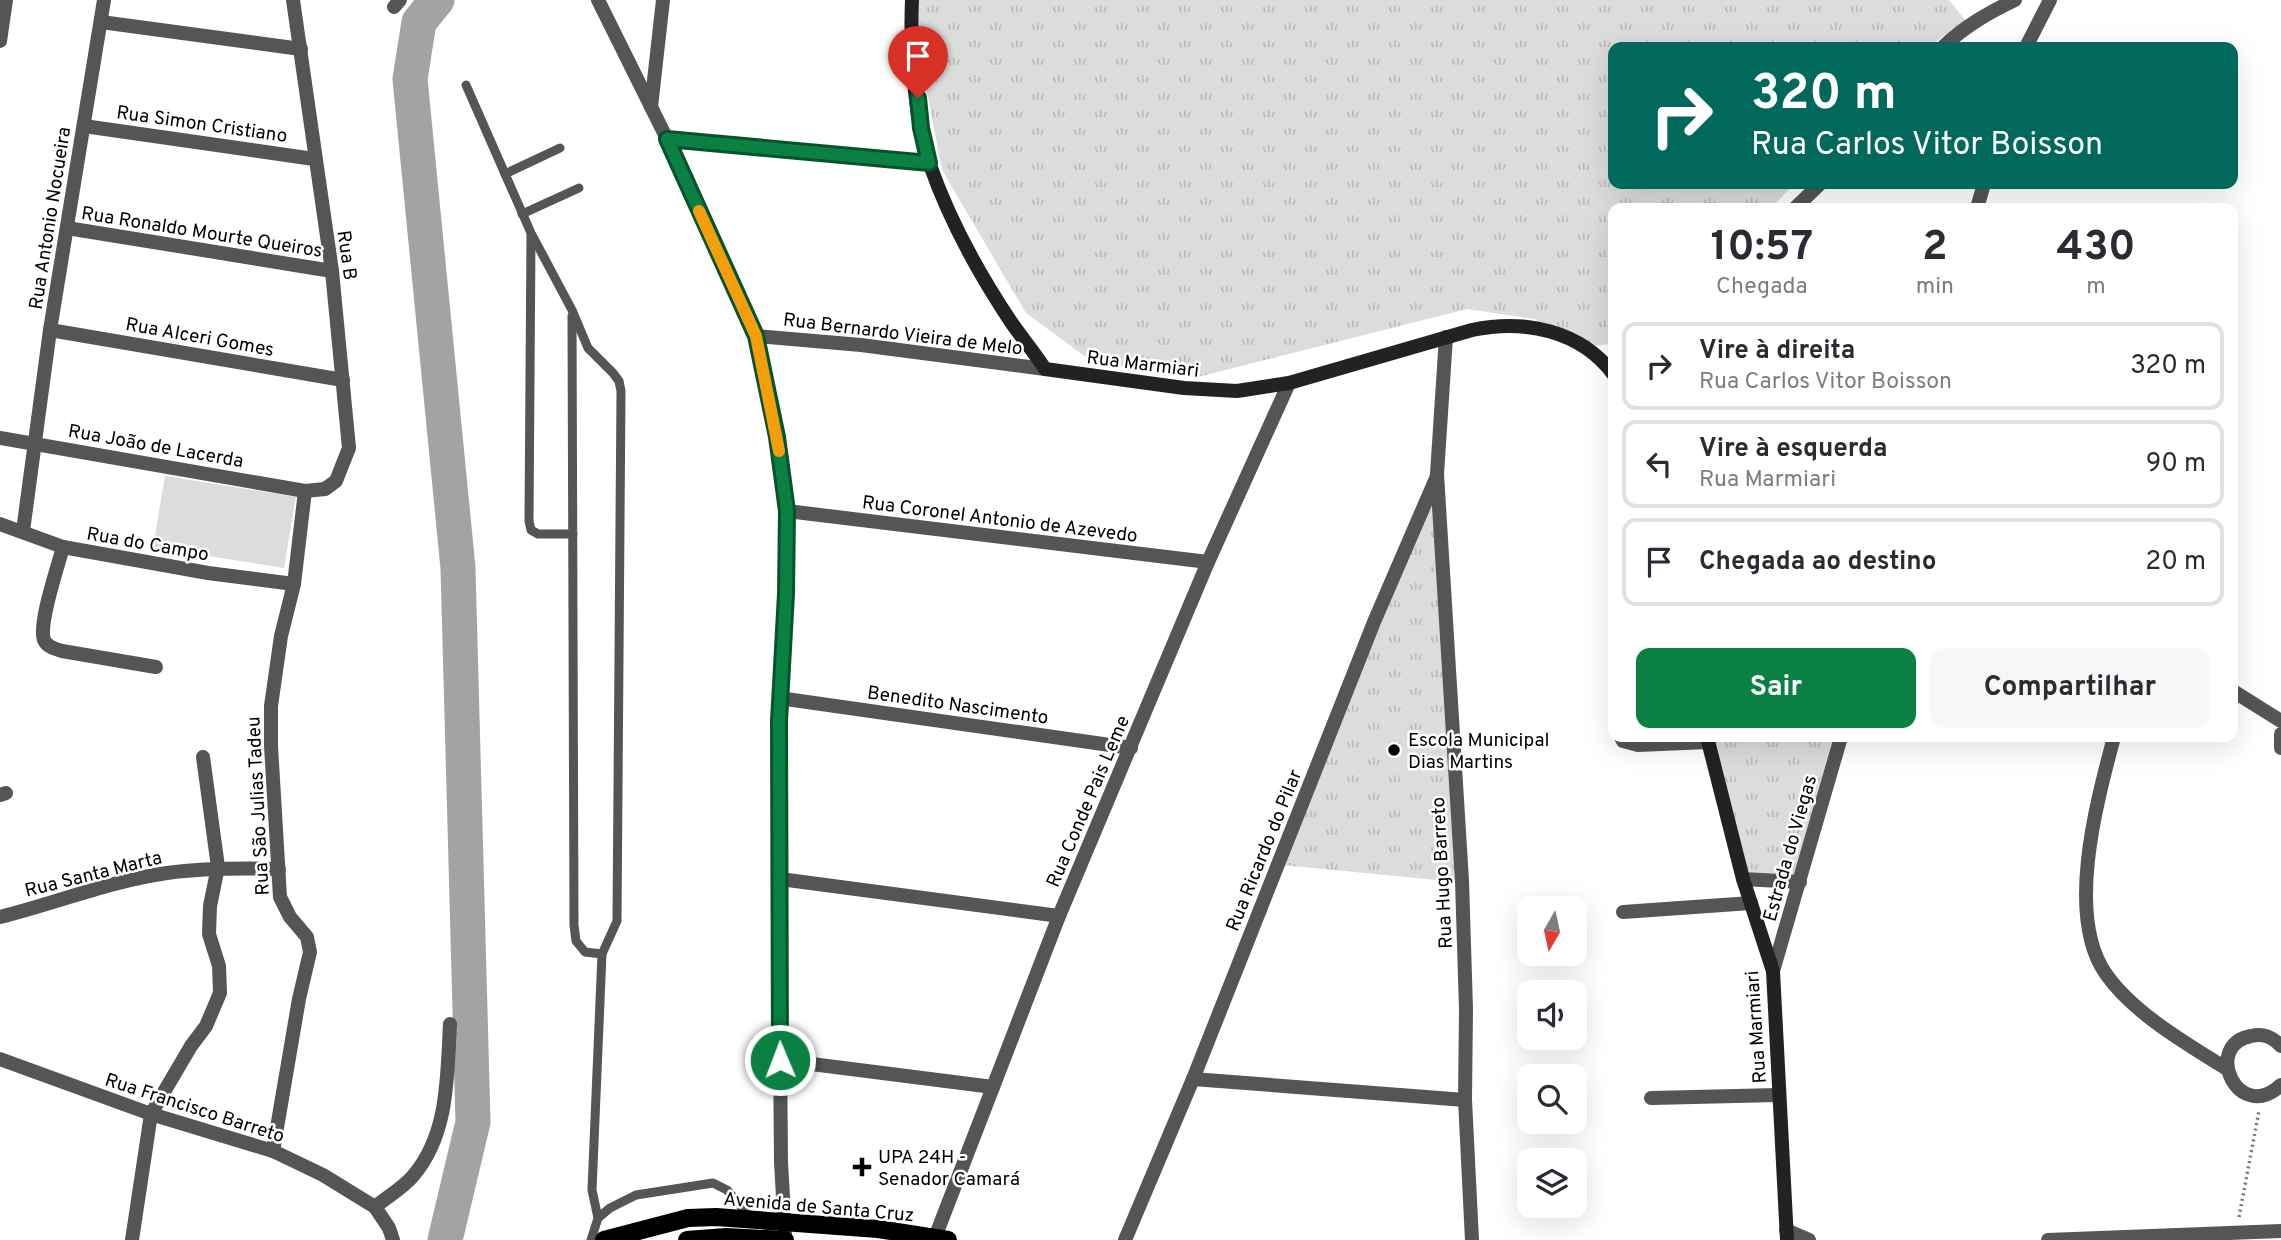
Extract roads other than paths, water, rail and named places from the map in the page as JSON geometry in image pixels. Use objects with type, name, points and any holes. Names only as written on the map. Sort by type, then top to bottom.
[{"type":"main road","name":"Avenida de Santa Cruz","points":[[604,1240],[688,1218],[751,1218],[878,1229],[939,1240]]},
{"type":"main road","name":"Avenida de Santa Cruz","points":[[687,1240],[726,1237],[785,1240]]},
{"type":"street","points":[[0,41],[6,0]]},
{"type":"street","name":"Rua Antonio Nocueira","points":[[23,531],[50,330],[104,0]]},
{"type":"street","name":"Rua B","points":[[293,0],[332,271],[349,448],[336,481],[325,489],[305,491]]},
{"type":"street","points":[[598,0],[667,139],[756,336],[777,437],[787,511],[786,594],[779,698],[780,1060],[785,1240]]},
{"type":"street","points":[[650,108],[663,0]]},
{"type":"street","points":[[912,0],[912,51],[921,128],[929,163],[945,202],[979,267],[1012,323],[1045,369]]},
{"type":"street","points":[[1949,42],[1980,17],[2015,0]]},
{"type":"street","points":[[2029,42],[2050,0]]},
{"type":"street","points":[[101,22],[301,49]]},
{"type":"street","name":"Rua Simon Cristiano","points":[[84,126],[314,159]]},
{"type":"street","points":[[667,139],[929,163]]},
{"type":"street","points":[[1800,203],[1814,189]]},
{"type":"street","name":"Rua Ronaldo Mourte Queiros","points":[[67,228],[332,271]]},
{"type":"street","name":"Rua Marmiari","points":[[1045,369],[1207,390],[1237,391],[1289,383],[1446,337],[1501,325],[1543,328],[1566,336],[1608,367]]},
{"type":"street","name":"Rua Alceri Gomes","points":[[50,330],[343,380]]},
{"type":"street","name":"Rua Bernardo Vieira de Melo","points":[[756,336],[861,345],[1045,369]]},
{"type":"street","name":"Rua Hugo Barreto","points":[[1446,337],[1437,474],[1462,881],[1466,1009],[1465,1100],[1472,1240]]},
{"type":"street","name":"Rua Conde Pais Leme","points":[[939,1240],[993,1087],[1059,916],[1208,562],[1289,383]]},
{"type":"street","name":"Rua João de Lacerda","points":[[0,438],[305,491]]},
{"type":"street","name":"Rua Ricardo do Pilar","points":[[1125,1240],[1193,1079],[1374,622],[1437,474]]},
{"type":"street","name":"Rua São Julias Tadeu","points":[[273,1151],[299,999],[310,952],[307,937],[290,917],[279,897],[271,746],[271,706],[281,636],[294,584],[305,491]]},
{"type":"street","name":"Rua Coronel Antonio de Azevedo","points":[[787,511],[1208,562]]},
{"type":"street","name":"Rua do Campo","points":[[0,524],[63,547],[208,573],[294,584]]},
{"type":"street","points":[[63,547],[42,627],[45,642],[62,651],[156,667]]},
{"type":"street","points":[[2238,694],[2281,721]]},
{"type":"street","name":"Benedito Nascimento","points":[[779,698],[1131,748]]},
{"type":"street","points":[[2281,734],[2281,748]]},
{"type":"street","points":[[1627,742],[1639,745],[1673,742]]},
{"type":"street","name":"Rua Marmiari","points":[[1708,742],[1743,879],[1773,971],[1787,1235]]},
{"type":"street","name":"Estrada do Viegas","points":[[1773,971],[1840,742]]},
{"type":"street","points":[[2113,742],[2089,851],[2088,929],[2096,958],[2125,997],[2227,1069],[2237,1088],[2248,1094],[2261,1096],[2273,1092],[2281,1084]]},
{"type":"street","points":[[132,1240],[151,1114],[191,1046],[206,1026],[220,993],[219,966],[209,934],[210,906],[218,867],[204,757]]},
{"type":"street","name":"Rua Santa Marta","points":[[0,916],[122,882],[165,873],[218,867],[279,869]]},
{"type":"street","points":[[780,879],[1059,916]]},
{"type":"street","points":[[1743,879],[1800,882]]},
{"type":"street","points":[[1623,912],[1751,903]]},
{"type":"street","points":[[375,1207],[412,1177],[435,1140],[441,1119],[450,1024]]},
{"type":"street","points":[[2227,1069],[2229,1053],[2236,1042],[2248,1036],[2260,1034],[2273,1038],[2281,1046]]},
{"type":"street","name":"Rua Francisco Barreto","points":[[0,1059],[151,1114],[273,1151],[323,1175],[375,1207],[389,1228],[393,1240]]},
{"type":"street","points":[[780,1060],[993,1087]]},
{"type":"street","points":[[1193,1079],[1465,1100]]},
{"type":"street","points":[[1651,1098],[1778,1096]]},
{"type":"street","points":[[2048,1240],[2281,1231]]},
{"type":"street","points":[[1787,1235],[1809,1240]]},
{"type":"lane","points":[[466,85],[522,214],[572,310],[588,348],[613,373],[619,381],[621,391],[617,921],[602,954],[592,1190],[598,1218],[591,1240]]},
{"type":"lane","points":[[505,174],[561,148]]},
{"type":"lane","points":[[522,214],[579,188]]},
{"type":"lane","points":[[531,233],[528,521],[531,530],[538,534],[573,534]]},
{"type":"lane","points":[[572,310],[574,925],[576,941],[585,952],[602,954]]},
{"type":"lane","points":[[598,1218],[610,1208],[636,1195],[713,1183],[727,1190],[751,1218]]},
{"type":"waterway","points":[[437,0],[419,22],[410,79],[458,568],[473,1122],[445,1240]]},
{"type":"place","name":"Escola Municipal Dias Martins","points":[[1394,750]]},
{"type":"place","name":"UPA 24H - Senador Camará","points":[[862,1167]]}]
